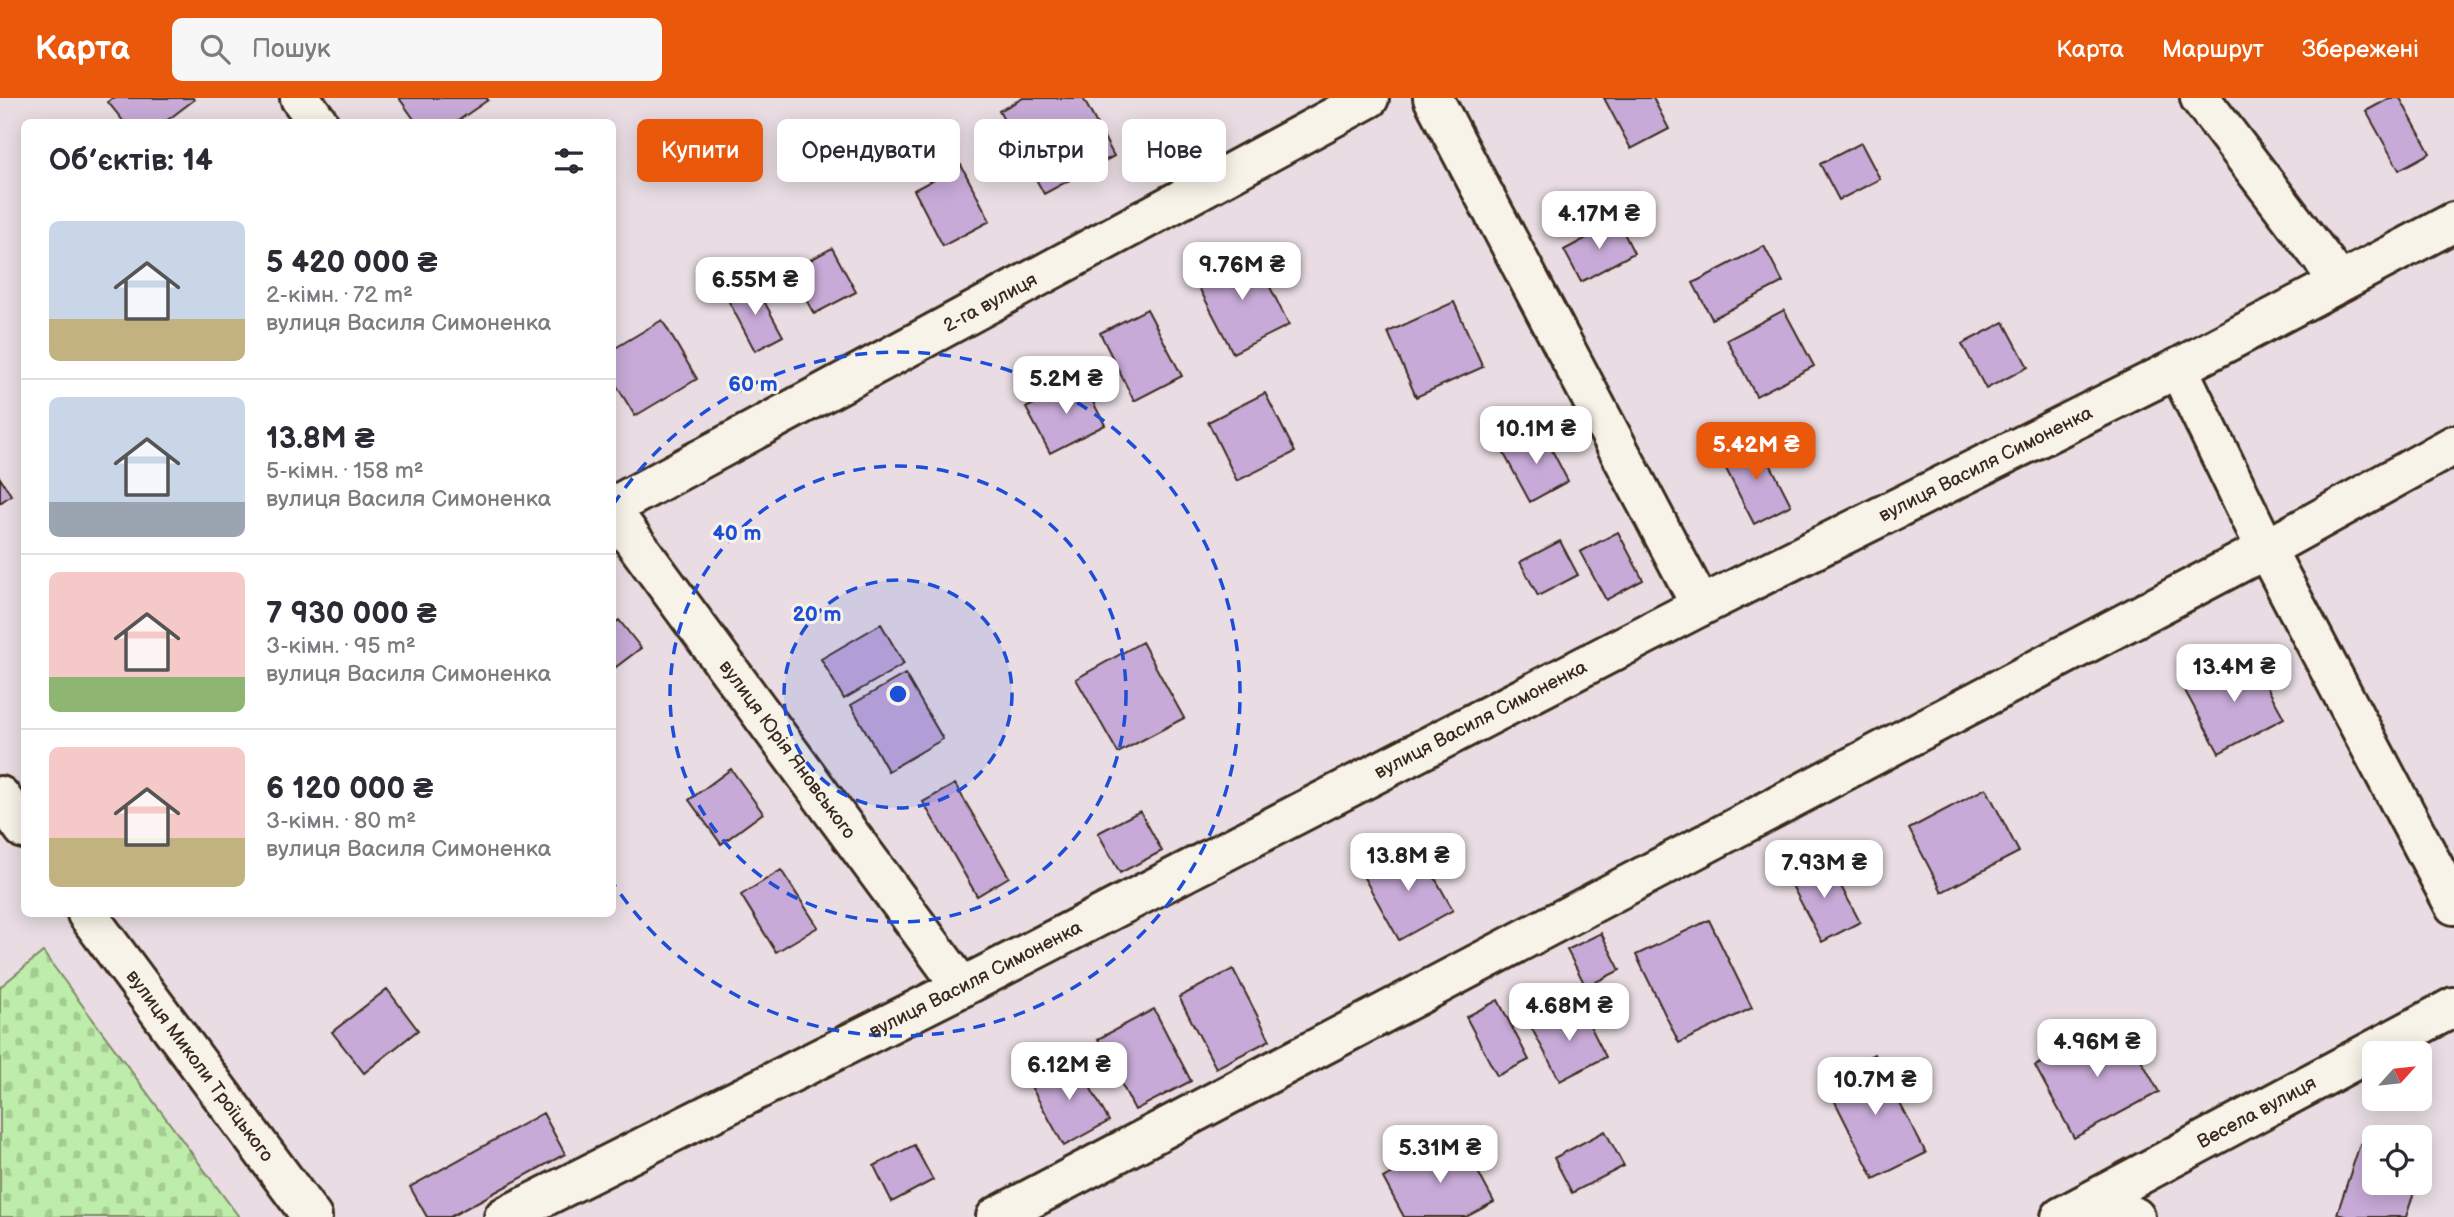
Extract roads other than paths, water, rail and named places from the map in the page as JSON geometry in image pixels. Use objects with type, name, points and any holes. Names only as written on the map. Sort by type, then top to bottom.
[{"type":"street","points":[[300,98],[316,119]]},
{"type":"street","name":"2-га вулиця","points":[[616,507],[1369,98]]},
{"type":"street","points":[[1433,98],[1701,606]]},
{"type":"street","points":[[2200,98],[2340,282]]},
{"type":"street","name":"вулиця Василя Симоненка","points":[[504,1217],[962,987],[1701,606],[2178,368],[2454,222]]},
{"type":"street","points":[[2178,368],[2266,550],[2454,905]]},
{"type":"street","points":[[996,1217],[2266,550],[2454,445]]},
{"type":"street","name":"вулиця Юрія Яновського","points":[[616,514],[962,987]]},
{"type":"street","points":[[0,796],[21,825]]},
{"type":"street","name":"вулиця Миколи Троїцького","points":[[89,917],[312,1217]]},
{"type":"street","name":"Весела вулиця","points":[[2076,1209],[2454,1007]]},
{"type":"street","points":[[2076,1209],[2135,1217]]}]
